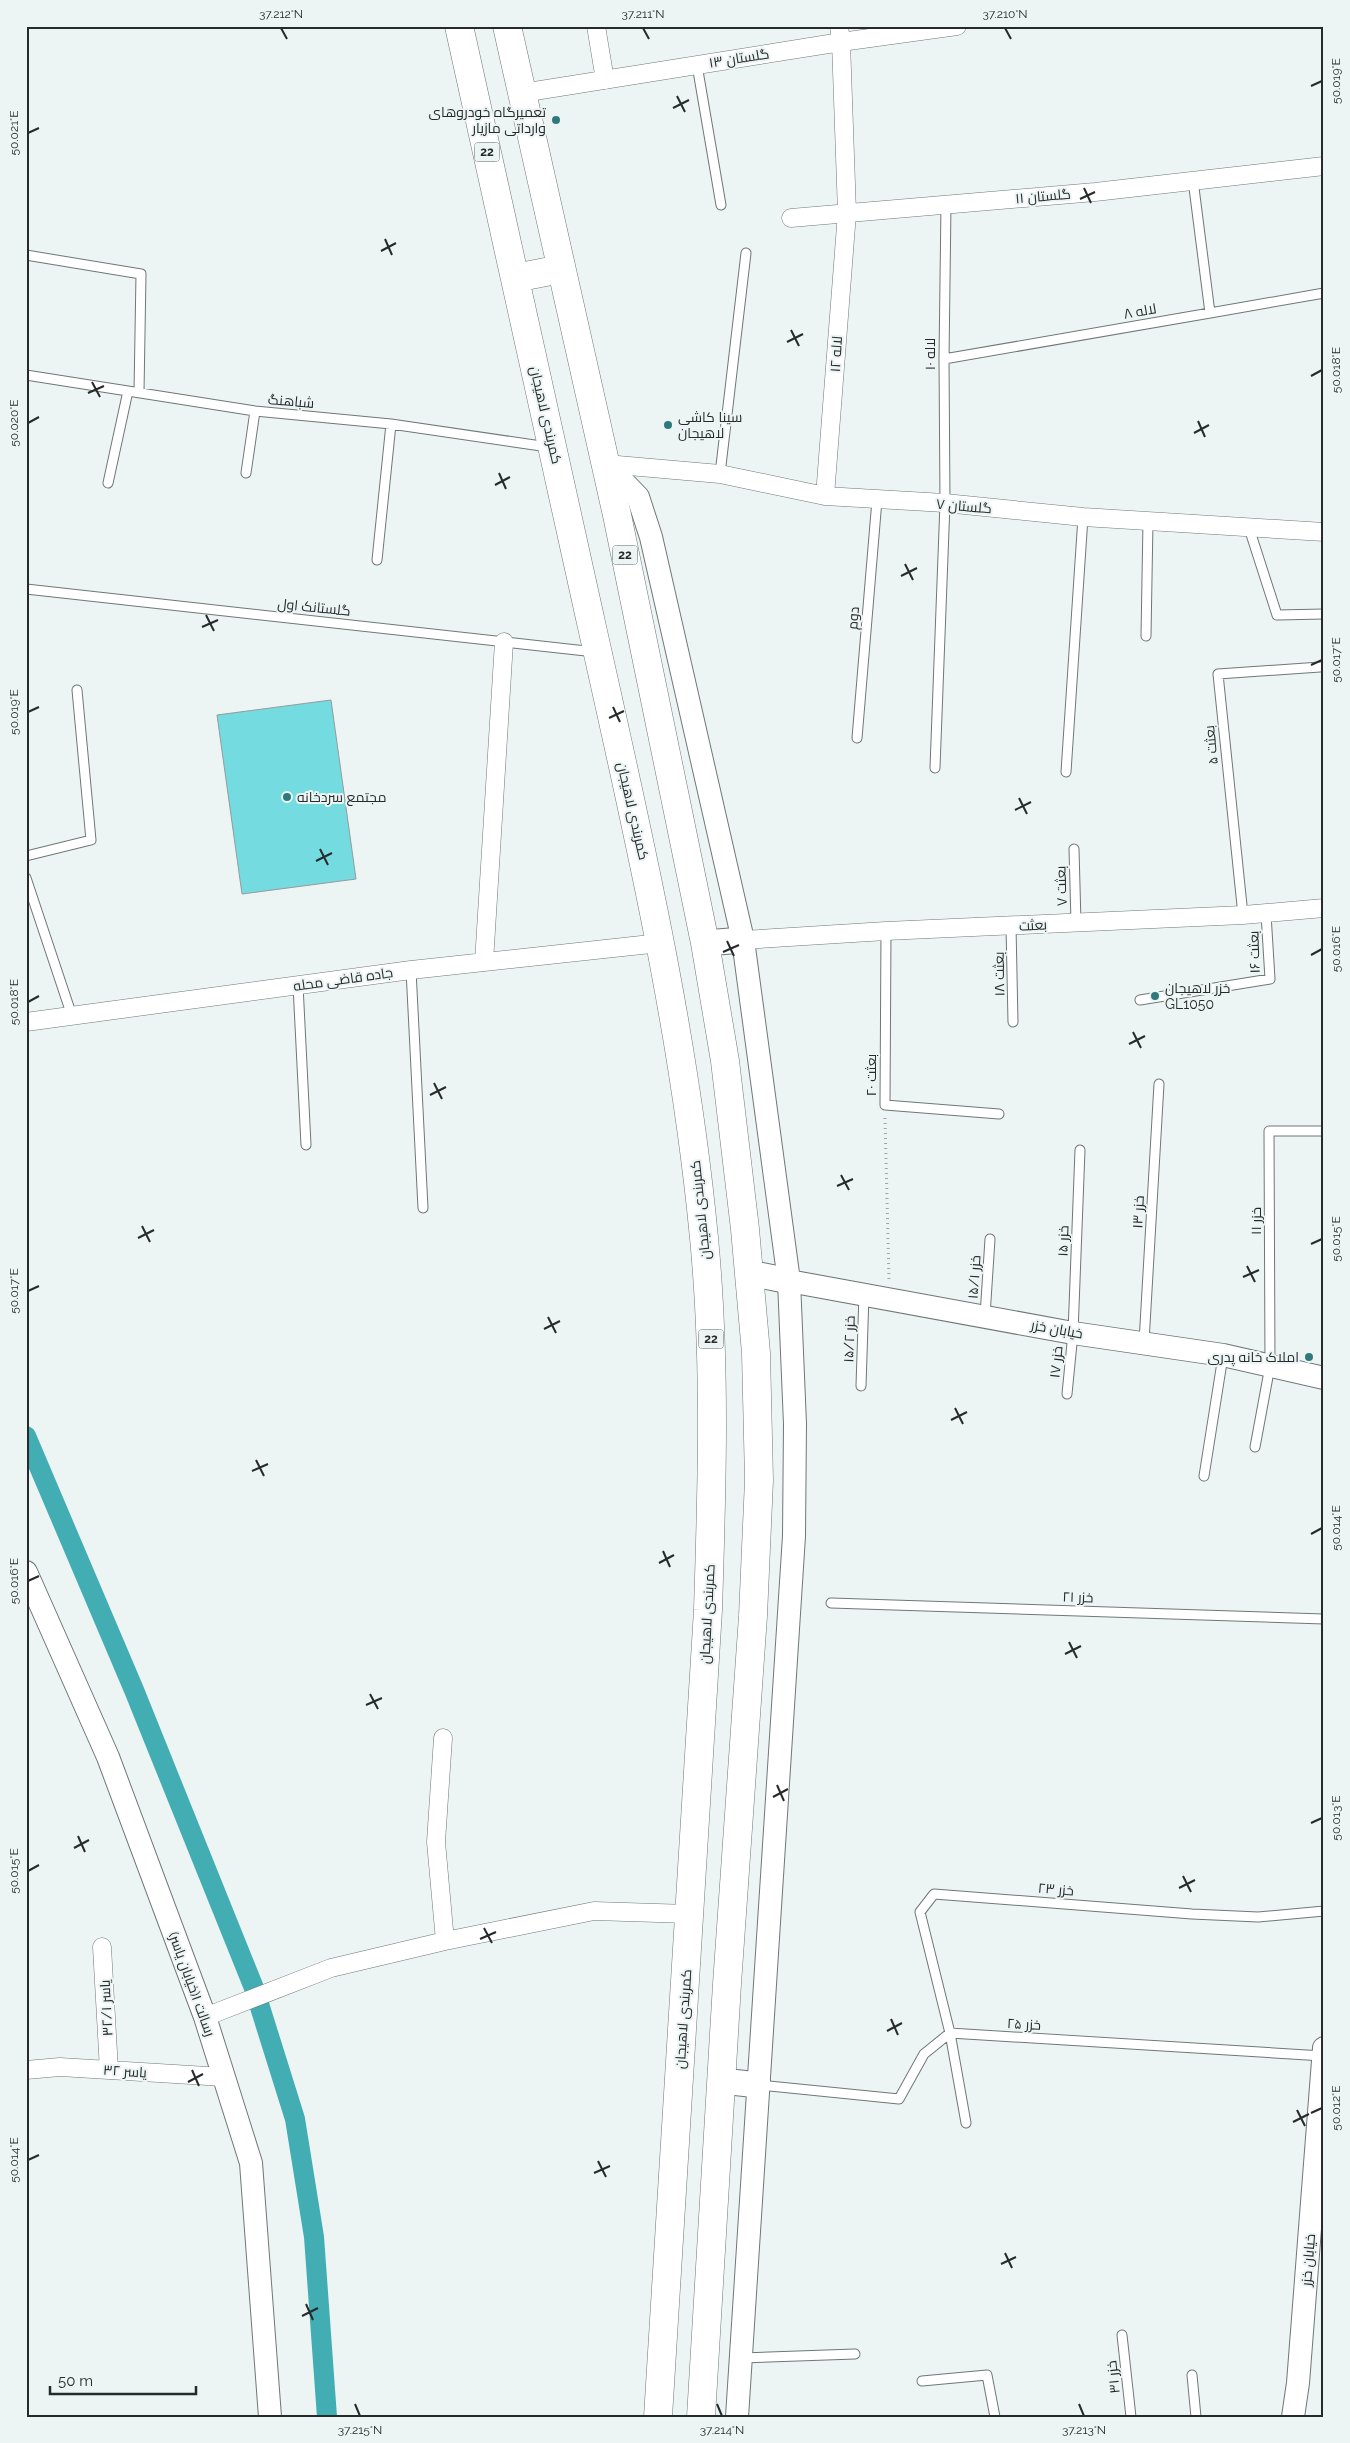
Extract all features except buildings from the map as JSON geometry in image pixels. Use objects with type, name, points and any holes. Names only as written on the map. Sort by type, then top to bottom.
[{"type":"highway","name":"کمربندی لاهیجان","points":[[459,26],[554,448],[660,943],[684,1066],[704,1239],[712,1354],[712,1480],[708,1610],[658,2417]]},
{"type":"highway","name":"22","points":[[507,26],[560,269],[606,464],[705,943],[725,1062],[749,1273],[756,1353],[759,1480],[753,1616],[701,2417]]},
{"type":"highway","points":[[515,278],[560,269]]},
{"type":"main road","points":[[705,943],[743,940]]},
{"type":"main road","points":[[749,1273],[790,1281]]},
{"type":"main road","points":[[722,2082],[758,2085]]},
{"type":"street","points":[[596,26],[604,80]]},
{"type":"street","name":"گلستان ۱۳","points":[[522,93],[697,65],[840,34],[957,26]]},
{"type":"street","name":"لاله ۱۲","points":[[825,496],[847,213],[840,34]]},
{"type":"street","name":"گلستان ۱۱","points":[[791,218],[1095,192],[1324,166]]},
{"type":"street","points":[[606,464],[638,497],[651,537],[743,940],[790,1281],[795,1424],[794,1536],[737,2417]]},
{"type":"street","name":"گلستان ۷","points":[[606,464],[720,474],[825,496],[945,503],[1083,517],[1324,532]]},
{"type":"street","points":[[484,962],[504,642]]},
{"type":"street","name":"بعثت","points":[[743,940],[886,931],[1266,914],[1324,908]]},
{"type":"street","name":"جاده قاضی محله","points":[[26,1022],[411,970],[660,943]]},
{"type":"street","name":"خیابان خزر","points":[[790,1281],[1073,1333],[1223,1355],[1324,1378]]},
{"type":"street","name":"رسالت ۱(خیابان یاسر)","points":[[26,1572],[108,1757],[205,2017],[251,2163],[270,2417]]},
{"type":"street","points":[[442,1738],[436,1842],[445,1941]]},
{"type":"street","points":[[205,2017],[331,1968],[445,1941],[594,1911],[689,1914]]},
{"type":"street","name":"یاسر ۳۲/۱","points":[[102,1947],[110,2070]]},
{"type":"street","name":"خیابان خزر","points":[[1298,2382],[1317,2229],[1323,2052]]},
{"type":"street","name":"یاسر ۳۲","points":[[26,2070],[60,2067],[224,2077]]},
{"type":"street","points":[[1292,2417],[1298,2382]]},
{"type":"street","points":[[1298,2382],[1304,2417]]},
{"type":"lane","points":[[697,65],[721,205]]},
{"type":"lane","points":[[1193,180],[1210,313]]},
{"type":"lane","name":"لاله ۱۰","points":[[935,768],[945,503],[946,204]]},
{"type":"lane","points":[[720,474],[746,253]]},
{"type":"lane","points":[[26,255],[141,274],[139,392]]},
{"type":"lane","name":"لاله ۸","points":[[944,358],[1324,293]]},
{"type":"lane","name":"شباهنگ","points":[[26,375],[255,411],[391,424],[554,448]]},
{"type":"lane","points":[[108,483],[128,391]]},
{"type":"lane","points":[[246,473],[255,411]]},
{"type":"lane","points":[[377,560],[391,424]]},
{"type":"lane","name":"دوم","points":[[857,738],[877,500]]},
{"type":"lane","points":[[1066,772],[1083,517]]},
{"type":"lane","points":[[1146,636],[1148,521]]},
{"type":"lane","points":[[1249,528],[1277,615],[1324,614]]},
{"type":"lane","name":"گلستانک اول","points":[[26,589],[598,652]]},
{"type":"lane","name":"بعثت ۵","points":[[1243,915],[1218,674],[1320,667]]},
{"type":"lane","points":[[26,856],[91,840],[77,690]]},
{"type":"lane","name":"بعثت ۷","points":[[1074,848],[1076,923]]},
{"type":"lane","points":[[26,878],[72,1016]]},
{"type":"lane","name":"بعثت ۱۶","points":[[1140,1000],[1270,979],[1266,914]]},
{"type":"lane","name":"بعثت ۱۸","points":[[1011,926],[1013,1022]]},
{"type":"lane","name":"بعثت ۲۰","points":[[886,931],[885,1105],[999,1114]]},
{"type":"lane","points":[[411,970],[423,1208]]},
{"type":"lane","points":[[298,985],[306,1145]]},
{"type":"lane","name":"خزر ۱۳","points":[[1144,1342],[1159,1084]]},
{"type":"lane","name":"خزر ۱۱","points":[[1270,1366],[1269,1131],[1324,1132]]},
{"type":"lane","name":"خزر ۱۵","points":[[1073,1333],[1080,1150]]},
{"type":"lane","name":"خزر ۱۵/۱","points":[[985,1316],[990,1239]]},
{"type":"lane","name":"خزر ۱۵/۲","points":[[861,1386],[864,1294]]},
{"type":"lane","name":"خزر ۱۷","points":[[1067,1394],[1073,1333]]},
{"type":"lane","points":[[1204,1476],[1223,1355]]},
{"type":"lane","points":[[1256,1447],[1270,1366]]},
{"type":"lane","name":"خزر ۲۱","points":[[831,1603],[1324,1619]]},
{"type":"lane","name":"خزر ۲۳","points":[[950,2033],[920,1912],[934,1894],[1192,1914],[1258,1917],[1324,1911]]},
{"type":"lane","points":[[758,2085],[899,2099],[924,2054],[950,2033],[966,2123]]},
{"type":"lane","name":"خزر ۲۵","points":[[950,2033],[1323,2052]]},
{"type":"lane","name":"خزر ۳۱","points":[[1122,2335],[1131,2417]]},
{"type":"lane","points":[[741,2358],[855,2354]]},
{"type":"lane","points":[[922,2381],[987,2375],[995,2417]]},
{"type":"lane","points":[[1192,2375],[1196,2417]]},
{"type":"path","points":[[885,1105],[890,1299]]},
{"type":"waterway","points":[[26,1436],[134,1690],[254,1988],[295,2119],[314,2237],[327,2417]]},
{"type":"place","name":"تعمیرگاه خودروهای وارداتی مازیار","points":[[556,120]]},
{"type":"place","name":"سینا کاشی لاهیجان","points":[[668,425]]},
{"type":"place","name":"مجتمع سردخانه","points":[[287,797]]},
{"type":"place","name":"خزر لاهیجان GL1050","points":[[1155,996]]},
{"type":"place","name":"املاک خانه پدری","points":[[1309,1357]]}]
